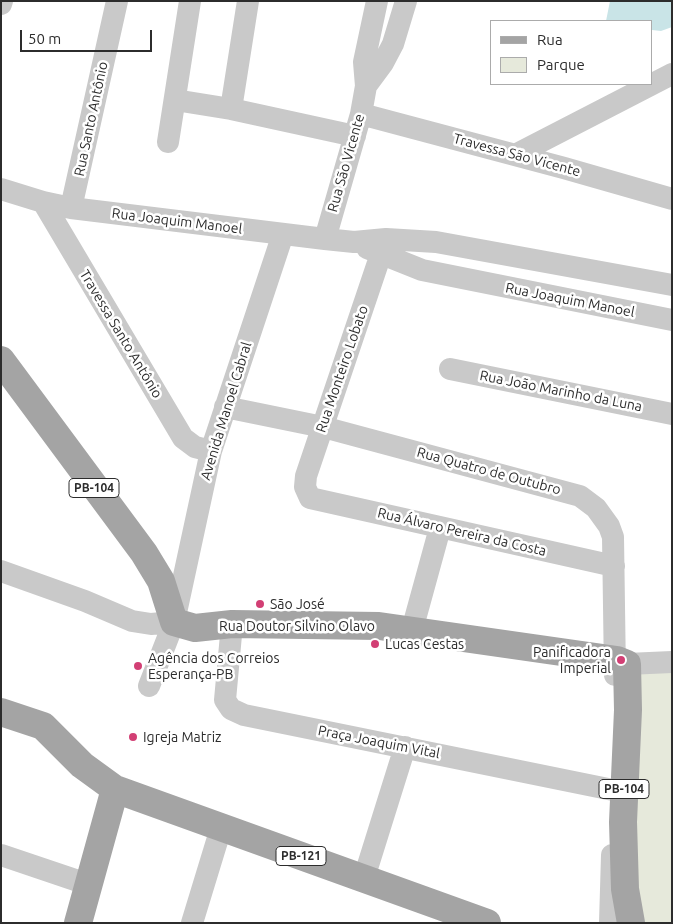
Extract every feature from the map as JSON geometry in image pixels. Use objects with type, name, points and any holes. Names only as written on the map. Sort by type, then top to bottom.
[{"type":"main road","name":"PB-104","points":[[1,360],[144,553],[161,581],[174,622]]},
{"type":"main road","name":"Rua Doutor Silvino Olavo","points":[[174,622],[194,628],[232,624],[343,624],[412,630],[621,662]]},
{"type":"main road","name":"PB-104","points":[[621,662],[628,710],[623,822],[625,889],[623,920]]},
{"type":"main road","name":"PB-121","points":[[1,712],[43,726],[82,765],[115,789],[487,923]]},
{"type":"main road","points":[[78,923],[115,789]]},
{"type":"street","name":"Rua Santo Antônio","points":[[71,208],[117,1]]},
{"type":"street","points":[[168,142],[190,1]]},
{"type":"street","points":[[231,109],[248,1]]},
{"type":"street","name":"Rua São Vicente","points":[[325,239],[361,114],[366,86],[364,62],[377,1]]},
{"type":"street","name":"Rua São Vicente","points":[[366,86],[383,64],[393,44],[406,1]]},
{"type":"street","points":[[653,84],[672,74]]},
{"type":"street","points":[[515,155],[651,85]]},
{"type":"street","points":[[175,100],[231,109],[355,136]]},
{"type":"street","name":"Travessa São Vicente","points":[[361,114],[672,199]]},
{"type":"street","name":"Rua Joaquim Manoel","points":[[1,189],[43,202],[71,208],[383,247],[436,242],[672,285]]},
{"type":"street","name":"Travessa Santo Antônio","points":[[43,202],[183,438],[195,447],[211,451]]},
{"type":"street","name":"Avenida Manoel Cabral","points":[[149,686],[174,622],[211,451],[224,407],[284,234]]},
{"type":"street","name":"Rua Joaquim Manoel","points":[[383,247],[422,270],[672,320]]},
{"type":"street","name":"Rua Monteiro Lobato","points":[[310,498],[305,487],[306,476],[383,247]]},
{"type":"street","name":"Rua João Marinho da Luna","points":[[450,369],[672,414]]},
{"type":"street","name":"Rua Quatro de Outubro","points":[[224,407],[323,427],[580,496],[596,508],[609,526],[613,537],[621,662],[614,790],[623,920]]},
{"type":"street","name":"Rua Álvaro Pereira da Costa","points":[[310,498],[614,566]]},
{"type":"street","points":[[412,630],[440,528]]},
{"type":"street","points":[[1,571],[85,601],[132,621],[151,624],[174,622]]},
{"type":"street","name":"Praça Joaquim Vital","points":[[232,624],[225,700],[231,709],[244,716],[614,790]]},
{"type":"street","points":[[621,662],[672,662]]},
{"type":"street","points":[[364,878],[405,747]]},
{"type":"street","points":[[192,923],[221,828]]},
{"type":"street","points":[[1,855],[90,885]]},
{"type":"green space","points":[[672,664],[672,923],[636,923],[635,675]]},
{"type":"water","points":[[610,1],[672,1],[672,27],[661,31],[653,30],[653,20],[606,20]]},
{"type":"place","name":"São José","points":[[260,604]]},
{"type":"place","name":"Lucas Cestas","points":[[375,644]]},
{"type":"place","name":"Panificadora Imperial","points":[[621,660]]},
{"type":"place","name":"Agência dos Correios Esperança-PB","points":[[138,666]]},
{"type":"place","name":"Igreja Matriz","points":[[133,737]]}]
